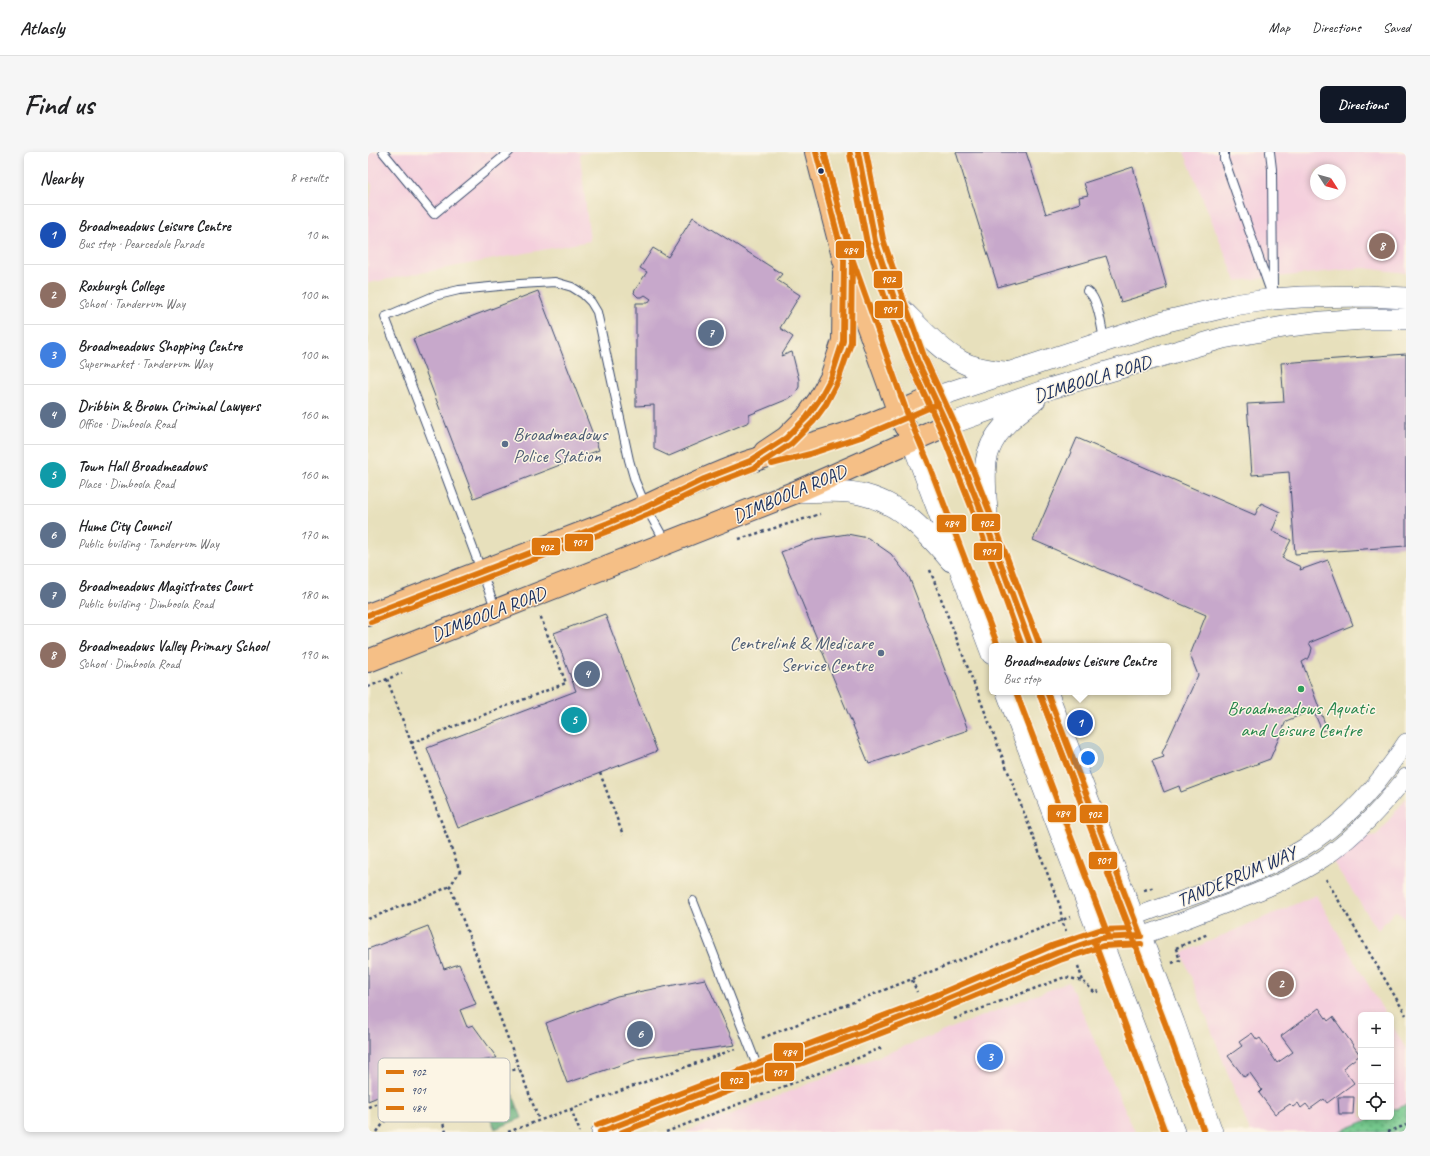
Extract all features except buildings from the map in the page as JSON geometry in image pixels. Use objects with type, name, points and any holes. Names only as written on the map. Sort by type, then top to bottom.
[{"type":"main road","points":[[816,152],[844,260],[899,413],[912,441]]},
{"type":"main road","points":[[858,152],[876,241],[896,304],[918,362],[947,425]]},
{"type":"main road","points":[[750,461],[786,438],[802,422],[819,400],[831,378],[843,341],[844,260]]},
{"type":"main road","name":"DIMBOOLA ROAD","points":[[368,615],[646,507],[704,479],[750,461],[851,432],[935,397]]},
{"type":"main road","name":"DIMBOOLA ROAD","points":[[368,661],[796,492],[947,425]]},
{"type":"street","name":"DIMBOOLA ROAD","points":[[935,397],[1167,322],[1214,310],[1273,298],[1351,296],[1406,298]]},
{"type":"street","points":[[896,304],[942,348],[962,362],[976,367],[1009,373]]},
{"type":"street","points":[[1214,310],[1223,338]]},
{"type":"street","name":"DIMBOOLA ROAD","points":[[947,425],[1052,388],[1223,338],[1289,326],[1322,322],[1364,319],[1406,319]]},
{"type":"street","points":[[987,526],[985,472],[986,460],[991,445],[1008,422],[1026,406],[1052,388]]},
{"type":"street","points":[[947,425],[987,526],[1030,643]]},
{"type":"street","points":[[912,441],[989,646]]},
{"type":"street","points":[[796,492],[848,492],[871,497],[887,504],[908,515],[930,535],[961,572]]},
{"type":"street","points":[[1008,695],[1174,1132]]},
{"type":"street","points":[[1049,695],[1174,1023],[1212,1132]]},
{"type":"street","name":"TANDERRUM WAY","points":[[600,1132],[923,1009],[1057,953],[1101,938],[1134,917],[1250,875],[1280,861],[1304,848],[1345,816],[1372,789],[1394,761],[1406,742]]},
{"type":"street","name":"TANDERRUM WAY","points":[[1101,938],[1141,936],[1167,927],[1257,892],[1314,864],[1341,845],[1364,825],[1386,802],[1406,777]]},
{"type":"lane","points":[[383,152],[434,214],[509,152]]},
{"type":"lane","points":[[1224,152],[1224,159],[1273,298]]},
{"type":"lane","points":[[1270,152],[1272,169],[1273,298]]},
{"type":"lane","points":[[496,610],[430,431],[385,317],[434,296],[459,290],[555,282],[572,287],[583,294],[591,302],[597,312],[628,460],[635,482],[646,507],[666,543]]},
{"type":"lane","points":[[1087,291],[1093,295],[1098,310],[1104,342]]},
{"type":"lane","points":[[693,901],[759,1071]]},
{"type":"path","points":[[736,540],[826,512]]},
{"type":"path","points":[[928,566],[1060,906],[1062,921]]},
{"type":"path","points":[[411,742],[566,683],[540,614],[533,617]]},
{"type":"path","points":[[368,687],[408,670]]},
{"type":"path","points":[[368,920],[450,886],[460,871],[387,679]]},
{"type":"path","points":[[600,773],[623,835]]},
{"type":"path","points":[[1326,878],[1406,1015]]},
{"type":"path","points":[[450,886],[539,1120]]},
{"type":"path","points":[[1126,896],[1155,887],[1159,908]]},
{"type":"path","points":[[508,1132],[748,1044],[1090,910]]},
{"type":"path","points":[[1154,970],[1180,960],[1167,927]]},
{"type":"path","points":[[951,1020],[1065,977],[1084,981],[1095,993],[1118,983]]},
{"type":"path","points":[[510,1070],[519,1069]]},
{"type":"path","points":[[368,1106],[378,1102]]},
{"type":"path","points":[[571,1109],[580,1132]]},
{"type":"path","points":[[377,1132],[384,1122]]},
{"type":"path","points":[[442,1122],[446,1132]]},
{"type":"path","points":[[1388,1132],[1406,1125]]},
{"type":"shaded area","points":[[368,152],[591,152],[580,154],[590,241],[368,283],[368,216],[372,185],[368,179]]},
{"type":"shaded area","points":[[1184,152],[1406,152],[1406,273],[1363,268],[1236,281]]},
{"type":"shaded area","points":[[1406,798],[1406,919],[1395,911],[1378,930],[1333,862],[1358,838],[1377,835]]},
{"type":"shaded area","points":[[1316,895],[1384,1012],[1358,1012],[1358,1120],[1372,1120],[1343,1132],[1250,1132],[1182,953]]},
{"type":"shaded area","points":[[1069,982],[1135,1132],[685,1132]]},
{"type":"shaded area","points":[[1394,1028],[1406,1049],[1406,1105],[1394,1111]]},
{"type":"green space","points":[[513,1095],[522,1118],[495,1129],[492,1122],[510,1122],[510,1096]]},
{"type":"green space","points":[[1406,1105],[1406,1132],[1338,1132],[1368,1120],[1394,1120],[1394,1110]]},
{"type":"transit line","name":"902","points":[[368,615],[608,523],[646,507],[704,479],[750,461],[786,438],[807,417],[819,400],[831,378],[843,341],[844,260],[816,152]]},
{"type":"transit line","name":"901","points":[[371,622],[611,530],[649,514],[707,486],[754,468],[791,444],[813,422],[826,404],[838,381],[851,343],[852,260],[824,152]]},
{"type":"transit line","name":"484","points":[[824,152],[852,258],[906,410],[928,462],[997,643]]},
{"type":"transit line","name":"902","points":[[858,152],[875,241],[896,304],[918,362],[947,425],[987,526],[1030,643]]},
{"type":"transit line","name":"484","points":[[866,152],[883,239],[904,301],[925,359],[954,422],[994,523],[1039,643]]},
{"type":"transit line","name":"901","points":[[850,154],[867,243],[888,307],[911,365],[940,428],[980,529],[1021,643]]},
{"type":"transit line","name":"901","points":[[772,464],[810,454],[861,437],[938,404]]},
{"type":"transit line","name":"484","points":[[1017,695],[1108,935]]},
{"type":"transit line","name":"901","points":[[1040,695],[1166,1026],[1204,1132]]},
{"type":"transit line","name":"484","points":[[597,1125],[920,1002],[1054,945],[1099,930],[1130,929],[1040,695]]},
{"type":"transit line","name":"902","points":[[1048,695],[1141,936]]},
{"type":"transit line","name":"902","points":[[600,1132],[923,1009],[1057,953],[1101,938],[1141,936]]},
{"type":"transit line","name":"901","points":[[1094,941],[1165,1132]]},
{"type":"transit line","name":"901","points":[[622,1132],[926,1016],[1060,960],[1103,946],[1141,944]]},
{"type":"place","name":"Broadmeadows Valley Primary School","points":[[1382,246]]},
{"type":"place","name":"Broadmeadows Magistrates Court","points":[[711,333]]},
{"type":"place","name":"Broadmeadows Police Station","points":[[505,444]]},
{"type":"place","name":"Centrelink & Medicare Service Centre","points":[[881,653]]},
{"type":"place","name":"Dribbin & Brown Criminal Lawyers","points":[[587,674]]},
{"type":"place","name":"Broadmeadows Aquatic and Leisure Centre","points":[[1301,689]]},
{"type":"place","name":"Town Hall Broadmeadows","points":[[574,720]]},
{"type":"place","name":"Broadmeadows Leisure Centre","points":[[1080,723]]},
{"type":"place","name":"Roxburgh College","points":[[1281,984]]},
{"type":"place","name":"Hume City Council","points":[[640,1034]]},
{"type":"place","name":"Broadmeadows Shopping Centre","points":[[990,1057]]}]
